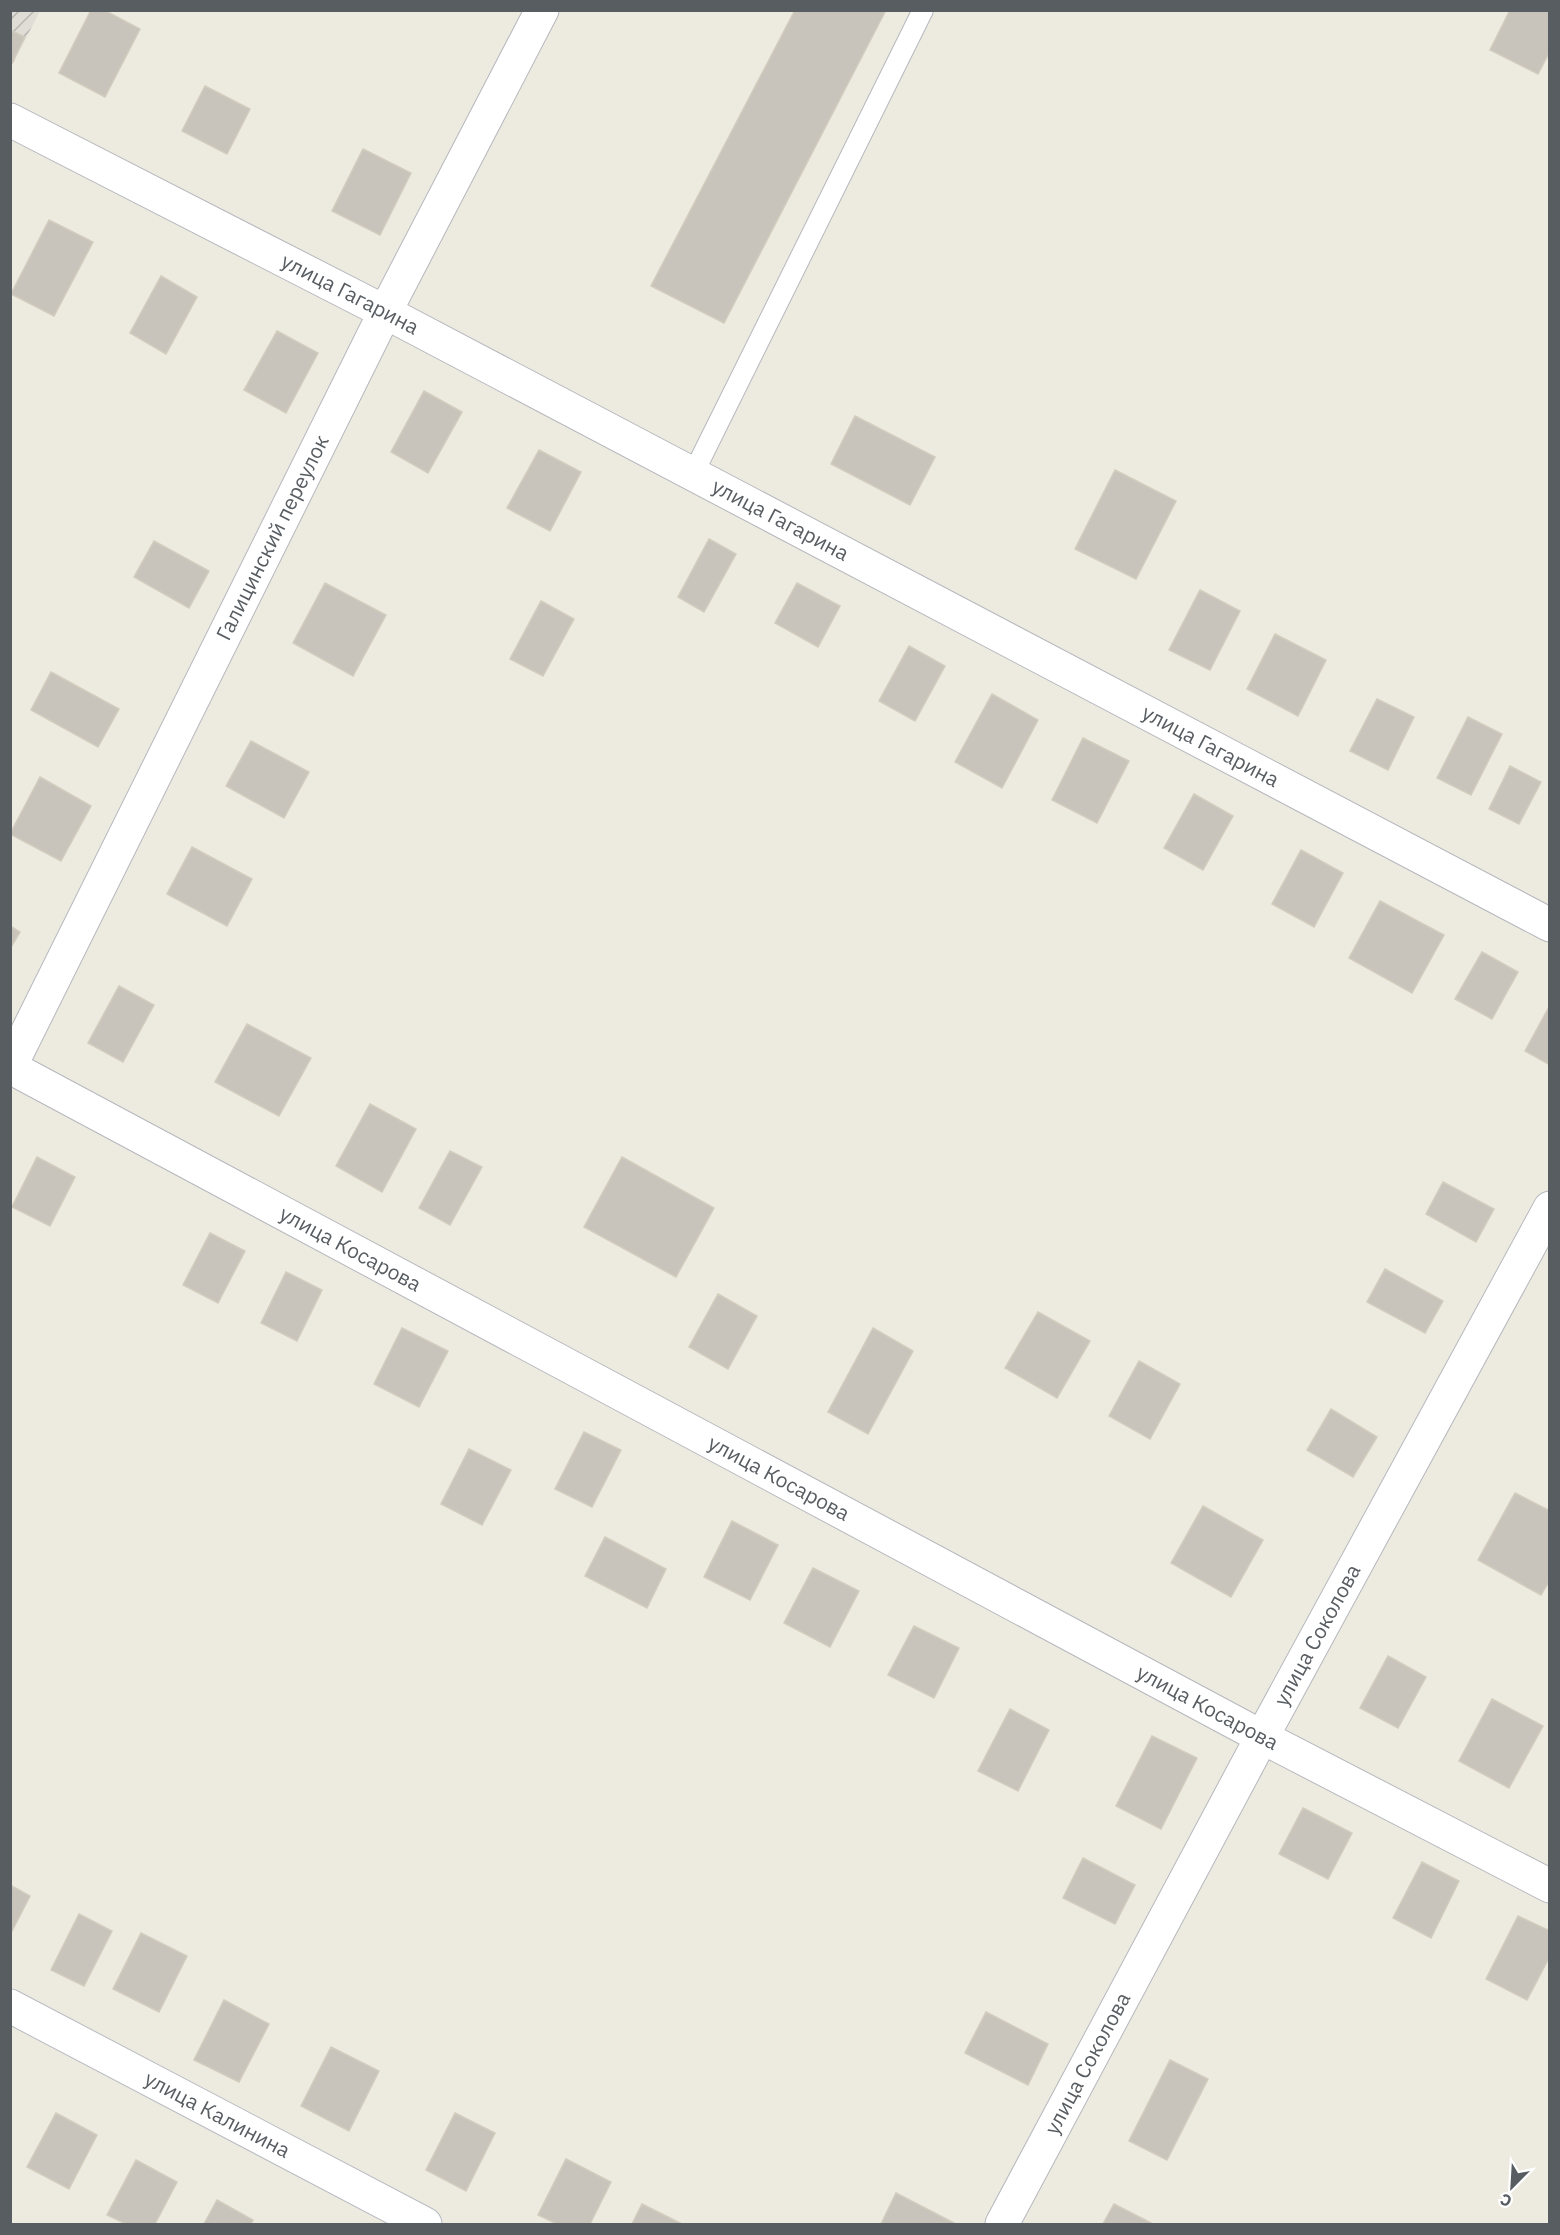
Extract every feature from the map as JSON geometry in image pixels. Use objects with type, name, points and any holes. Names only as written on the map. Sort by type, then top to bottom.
[{"type":"street","name":"Галицинский переулок","points":[[11,1067],[385,312],[542,10]]},
{"type":"street","name":"улица Гагарина","points":[[10,120],[385,312],[1550,925]]},
{"type":"street","name":"улица Косарова","points":[[11,1067],[1262,1737],[1550,1886]]},
{"type":"street","name":"улица Соколова","points":[[1002,2224],[1262,1737],[1550,1208]]},
{"type":"street","name":"улица Калинина","points":[[10,2006],[424,2224]]},
{"type":"lane","points":[[693,474],[923,10]]},
{"type":"shaded area","points":[[11,11],[40,11],[11,67]]},
{"type":"building","points":[[91,10],[104,10],[140,29],[105,97],[59,73]]},
{"type":"building","points":[[795,10],[886,10],[724,323],[651,286]]},
{"type":"building","points":[[1510,10],[1550,10],[1550,51],[1538,74],[1490,50]]},
{"type":"building","points":[[10,30],[25,37],[10,67]]},
{"type":"building","points":[[205,86],[250,109],[227,154],[182,131]]},
{"type":"building","points":[[363,149],[411,173],[380,235],[332,211]]},
{"type":"building","points":[[49,220],[93,242],[54,316],[11,294]]},
{"type":"building","points":[[161,276],[197,297],[166,354],[130,333]]},
{"type":"building","points":[[277,331],[318,353],[286,413],[244,390]]},
{"type":"building","points":[[424,391],[462,412],[428,473],[391,452]]},
{"type":"building","points":[[855,416],[935,457],[910,505],[831,464]]},
{"type":"building","points":[[539,450],[581,472],[550,531],[507,508]]},
{"type":"building","points":[[1115,470],[1176,501],[1136,579],[1075,549]]},
{"type":"building","points":[[709,539],[736,554],[704,612],[678,597]]},
{"type":"building","points":[[154,541],[209,571],[189,608],[134,577]]},
{"type":"building","points":[[325,583],[386,615],[353,676],[293,643]]},
{"type":"building","points":[[797,583],[840,606],[818,647],[775,623]]},
{"type":"building","points":[[1200,590],[1240,611],[1210,670],[1169,650]]},
{"type":"building","points":[[541,601],[574,619],[543,676],[510,659]]},
{"type":"building","points":[[1275,634],[1326,660],[1298,716],[1247,689]]},
{"type":"building","points":[[909,646],[945,666],[915,721],[879,701]]},
{"type":"building","points":[[51,672],[119,709],[98,747],[31,710]]},
{"type":"building","points":[[992,694],[1038,720],[1002,788],[955,762]]},
{"type":"building","points":[[1377,699],[1414,717],[1388,770],[1350,751]]},
{"type":"building","points":[[1468,717],[1502,734],[1471,795],[1437,778]]},
{"type":"building","points":[[1083,738],[1129,761],[1097,823],[1052,800]]},
{"type":"building","points":[[251,741],[309,772],[284,818],[226,786]]},
{"type":"building","points":[[1510,766],[1541,782],[1519,824],[1489,809]]},
{"type":"building","points":[[40,777],[91,806],[61,861],[10,834]]},
{"type":"building","points":[[1194,794],[1233,816],[1203,870],[1164,848]]},
{"type":"building","points":[[192,847],[252,879],[227,926],[167,894]]},
{"type":"building","points":[[1301,850],[1343,873],[1314,927],[1272,904]]},
{"type":"building","points":[[1380,901],[1444,935],[1412,993],[1349,958]]},
{"type":"building","points":[[10,926],[20,932],[10,949]]},
{"type":"building","points":[[1482,952],[1518,972],[1492,1019],[1455,999]]},
{"type":"building","points":[[119,986],[154,1005],[123,1062],[88,1043]]},
{"type":"building","points":[[1550,1005],[1550,1065],[1525,1051]]},
{"type":"building","points":[[247,1024],[311,1058],[279,1116],[215,1082]]},
{"type":"building","points":[[370,1104],[416,1129],[382,1192],[336,1166]]},
{"type":"building","points":[[450,1151],[482,1167],[450,1225],[419,1208]]},
{"type":"building","points":[[37,1157],[75,1177],[50,1226],[12,1207]]},
{"type":"building","points":[[622,1157],[714,1208],[676,1277],[584,1227]]},
{"type":"building","points":[[1443,1182],[1494,1209],[1476,1242],[1426,1214]]},
{"type":"building","points":[[210,1233],[245,1251],[218,1303],[183,1285]]},
{"type":"building","points":[[1385,1269],[1443,1301],[1425,1333],[1367,1302]]},
{"type":"building","points":[[286,1272],[322,1290],[297,1341],[261,1323]]},
{"type":"building","points":[[718,1294],[757,1316],[728,1369],[689,1347]]},
{"type":"building","points":[[1038,1312],[1090,1341],[1057,1398],[1005,1368]]},
{"type":"building","points":[[402,1328],[448,1351],[419,1407],[374,1384]]},
{"type":"building","points":[[873,1328],[913,1351],[868,1434],[828,1412]]},
{"type":"building","points":[[1139,1361],[1180,1384],[1150,1439],[1109,1416]]},
{"type":"building","points":[[1331,1409],[1377,1437],[1353,1477],[1307,1450]]},
{"type":"building","points":[[584,1432],[621,1450],[592,1507],[555,1489]]},
{"type":"building","points":[[469,1449],[511,1470],[482,1525],[441,1504]]},
{"type":"building","points":[[1515,1493],[1550,1511],[1550,1580],[1541,1595],[1478,1560]]},
{"type":"building","points":[[1203,1506],[1263,1540],[1231,1597],[1171,1563]]},
{"type":"building","points":[[732,1521],[778,1545],[750,1600],[704,1577]]},
{"type":"building","points":[[605,1537],[666,1569],[647,1608],[585,1576]]},
{"type":"building","points":[[813,1568],[859,1591],[830,1647],[784,1623]]},
{"type":"building","points":[[914,1626],[959,1648],[934,1698],[888,1675]]},
{"type":"building","points":[[1388,1656],[1426,1677],[1398,1728],[1360,1708]]},
{"type":"building","points":[[1492,1699],[1543,1726],[1509,1788],[1459,1761]]},
{"type":"building","points":[[1010,1709],[1049,1730],[1018,1791],[978,1771]]},
{"type":"building","points":[[1152,1736],[1197,1758],[1161,1829],[1116,1806]]},
{"type":"building","points":[[1303,1808],[1352,1833],[1328,1879],[1279,1854]]},
{"type":"building","points":[[1083,1858],[1135,1885],[1115,1924],[1063,1898]]},
{"type":"building","points":[[1422,1862],[1459,1881],[1431,1938],[1393,1918]]},
{"type":"building","points":[[10,1885],[30,1896],[10,1935]]},
{"type":"building","points":[[79,1914],[112,1931],[84,1986],[51,1970]]},
{"type":"building","points":[[1518,1916],[1550,1931],[1550,1956],[1527,2000],[1486,1979]]},
{"type":"building","points":[[141,1933],[187,1956],[159,2012],[113,1989]]},
{"type":"building","points":[[224,2000],[269,2024],[239,2082],[194,2060]]},
{"type":"building","points":[[986,2012],[1048,2044],[1028,2085],[965,2053]]},
{"type":"building","points":[[331,2047],[379,2071],[349,2131],[301,2106]]},
{"type":"building","points":[[1170,2060],[1208,2079],[1167,2160],[1129,2141]]},
{"type":"building","points":[[56,2113],[97,2135],[69,2189],[27,2167]]},
{"type":"building","points":[[455,2113],[495,2133],[466,2191],[426,2170]]},
{"type":"building","points":[[566,2159],[611,2182],[590,2224],[557,2224],[538,2215]]},
{"type":"building","points":[[136,2160],[177,2182],[155,2224],[126,2224],[107,2215]]},
{"type":"building","points":[[896,2193],[954,2223],[881,2224]]},
{"type":"building","points":[[217,2200],[253,2220],[251,2224],[204,2224]]},
{"type":"building","points":[[642,2204],[682,2224],[632,2224]]},
{"type":"building","points":[[1114,2204],[1153,2224],[1103,2224]]}]
